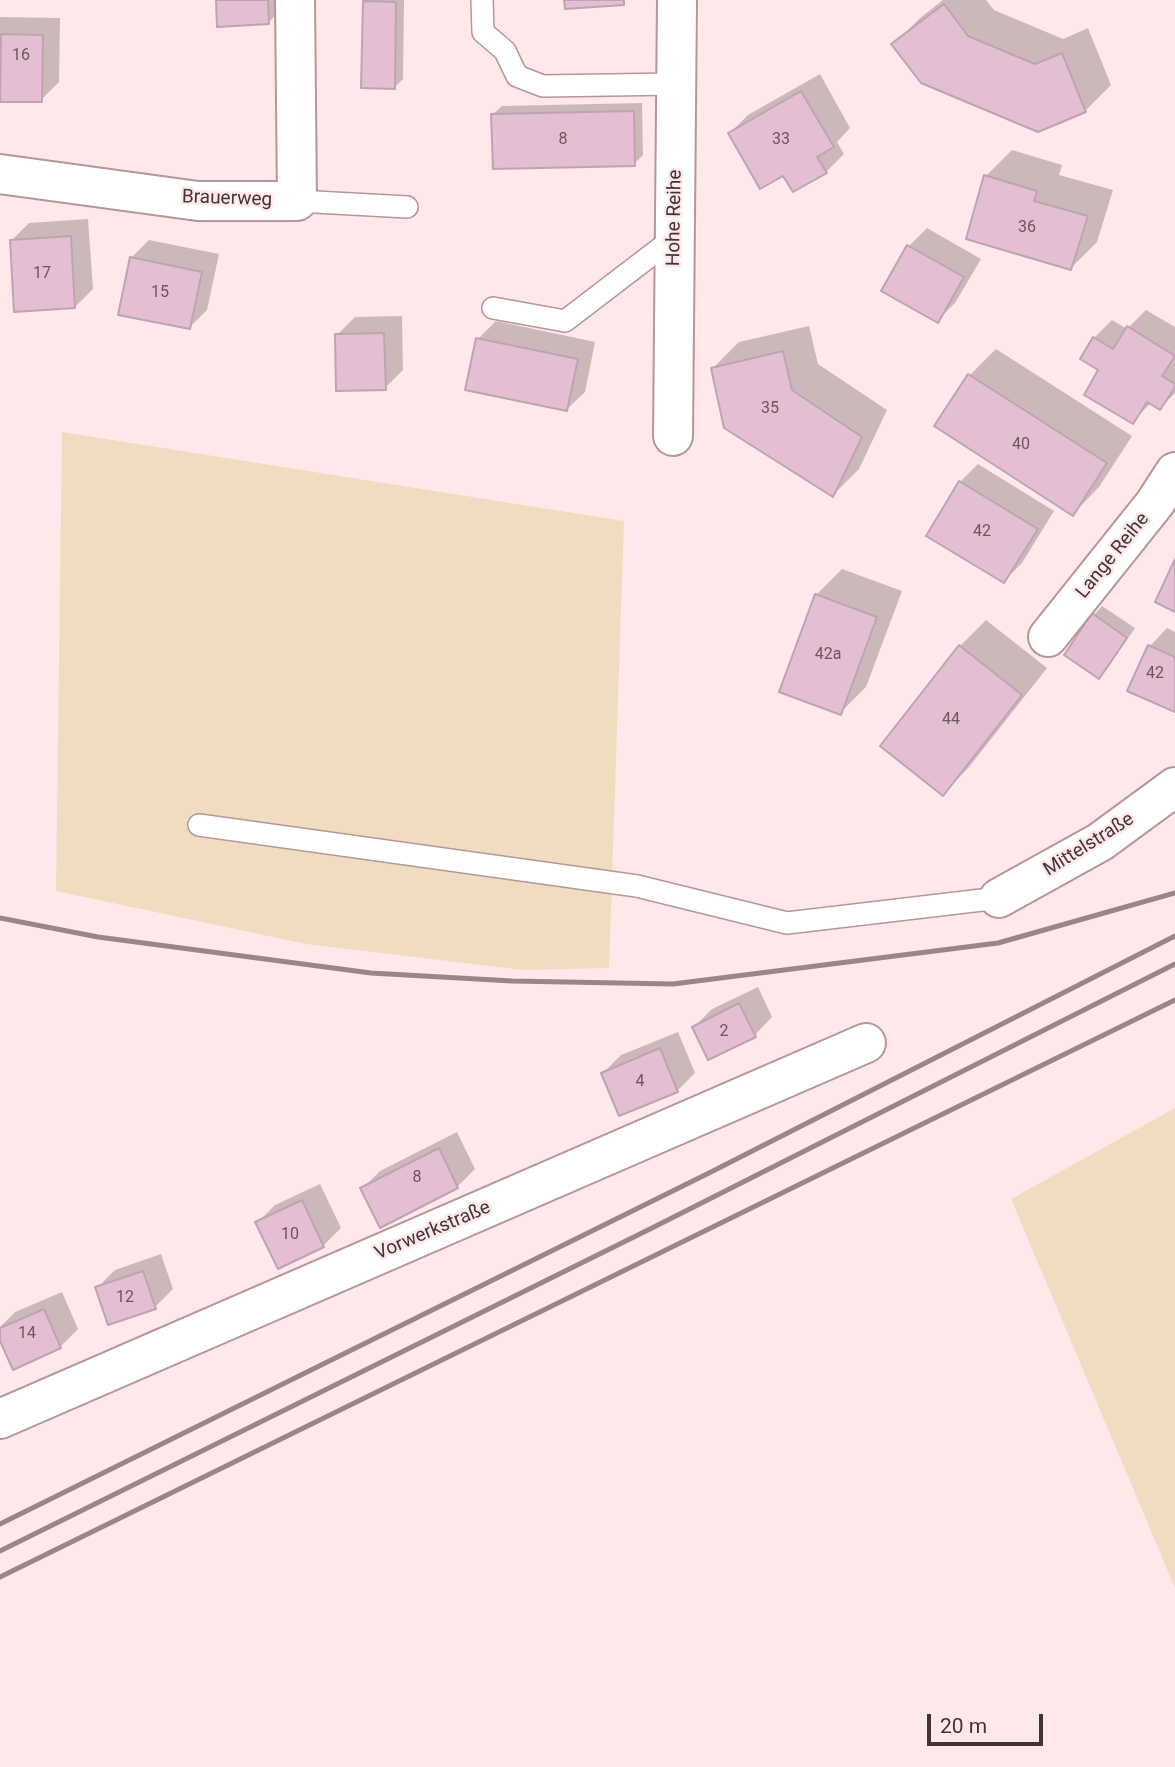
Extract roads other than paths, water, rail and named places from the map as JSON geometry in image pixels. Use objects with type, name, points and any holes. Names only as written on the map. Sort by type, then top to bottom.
[{"type":"street","name":"Brauerweg","points":[[0,174],[198,201],[297,201],[295,0]]},
{"type":"street","name":"Hohe Reihe","points":[[673,436],[677,0]]},
{"type":"street","name":"Lange Reihe","points":[[1048,637],[1155,503],[1175,472]]},
{"type":"street","name":"Mittelstraße","points":[[999,898],[1100,842],[1175,787]]},
{"type":"street","name":"Vorwerkstraße","points":[[0,1419],[866,1044]]},
{"type":"lane","points":[[482,0],[483,32],[505,51],[517,76],[543,86],[676,84]]},
{"type":"lane","points":[[297,201],[407,207]]},
{"type":"lane","points":[[493,308],[565,321],[675,237]]},
{"type":"lane","points":[[199,825],[637,886],[787,923],[999,898]]},
{"type":"railway","points":[[0,918],[98,937],[371,973],[512,981],[673,984],[998,943],[1175,893]]},
{"type":"railway","points":[[0,1524],[709,1173],[1175,936]]},
{"type":"railway","points":[[0,1551],[652,1228],[1175,964]]},
{"type":"railway","points":[[0,1577],[1175,1000]]}]
